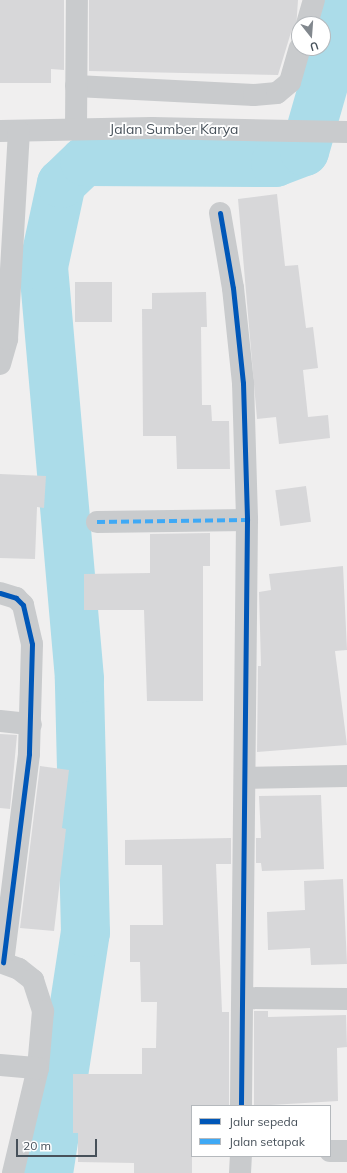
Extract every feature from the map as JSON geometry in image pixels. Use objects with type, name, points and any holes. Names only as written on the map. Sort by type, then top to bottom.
[{"type":"street","points":[[76,129],[77,0]]},
{"type":"street","points":[[309,16],[314,0]]},
{"type":"street","points":[[76,86],[254,95],[277,93],[290,82],[298,56]]},
{"type":"street","name":"Jalan Sumber Karya","points":[[10,131],[76,129],[265,129],[340,132]]},
{"type":"street","points":[[0,364],[5,356],[10,131]]},
{"type":"street","points":[[220,213],[233,288],[242,382],[247,520],[241,1105]]},
{"type":"street","points":[[97,522],[247,520]]},
{"type":"street","points":[[0,593],[16,598],[24,605],[28,618],[32,644],[31,724],[8,833],[2,962],[19,968],[33,980],[39,992],[43,1011],[38,1068],[13,1173]]},
{"type":"street","points":[[0,721],[31,724]]},
{"type":"street","points":[[245,778],[347,776]]},
{"type":"street","points":[[243,998],[347,999]]},
{"type":"street","points":[[0,1065],[38,1068]]},
{"type":"street","points":[[331,1151],[347,1151]]},
{"type":"street","points":[[240,1173],[241,1157]]},
{"type":"building","points":[[0,0],[64,0],[64,70],[51,69],[51,83],[0,83]]},
{"type":"building","points":[[89,0],[298,0],[297,16],[291,16],[291,32],[278,75],[89,71]]},
{"type":"building","points":[[277,194],[285,266],[298,265],[306,328],[313,327],[318,368],[303,370],[308,417],[328,415],[330,438],[279,444],[276,417],[257,419],[238,199]]},
{"type":"building","points":[[75,282],[112,282],[112,322],[75,322]]},
{"type":"building","points":[[206,292],[207,327],[201,327],[202,405],[211,405],[212,421],[229,421],[230,469],[177,469],[176,436],[143,436],[142,309],[152,309],[152,293]]},
{"type":"building","points":[[0,474],[46,476],[44,508],[37,507],[35,559],[0,558]]},
{"type":"building","points":[[306,486],[311,522],[280,526],[275,490]]},
{"type":"building","points":[[210,533],[210,566],[203,566],[203,701],[147,701],[144,610],[84,610],[84,574],[150,573],[150,534]]},
{"type":"building","points":[[343,566],[347,650],[335,651],[347,745],[257,752],[258,666],[261,666],[259,592],[271,590],[269,574]]},
{"type":"building","points":[[0,734],[17,735],[10,809],[0,808]]},
{"type":"building","points":[[40,766],[69,770],[62,828],[66,829],[54,931],[20,928]]},
{"type":"building","points":[[321,795],[324,869],[262,871],[261,863],[256,863],[256,838],[261,838],[259,796]]},
{"type":"building","points":[[231,838],[231,864],[216,864],[222,1012],[229,1012],[229,1105],[191,1105],[192,1173],[134,1173],[134,1163],[78,1162],[78,1133],[73,1133],[73,1074],[142,1074],[142,1048],[156,1048],[157,1002],[141,1002],[140,962],[130,962],[130,925],[163,925],[162,865],[125,865],[125,840]]},
{"type":"building","points":[[343,879],[347,964],[311,965],[310,948],[268,950],[267,912],[305,910],[304,881]]},
{"type":"building","points":[[254,1011],[268,1011],[268,1017],[346,1015],[347,1047],[337,1048],[338,1101],[254,1105]]},
{"type":"waterway","points":[[48,1173],[85,932],[79,678],[43,266],[61,183],[84,161],[275,162],[304,151],[347,1]]},
{"type":"marked path","points":[[97,522],[247,520]]},
{"type":"cycle path","points":[[220,213],[233,288],[243,383],[247,520],[241,1105]]},
{"type":"cycle path","points":[[0,593],[16,598],[23,605],[32,644],[29,754],[3,962]]}]
